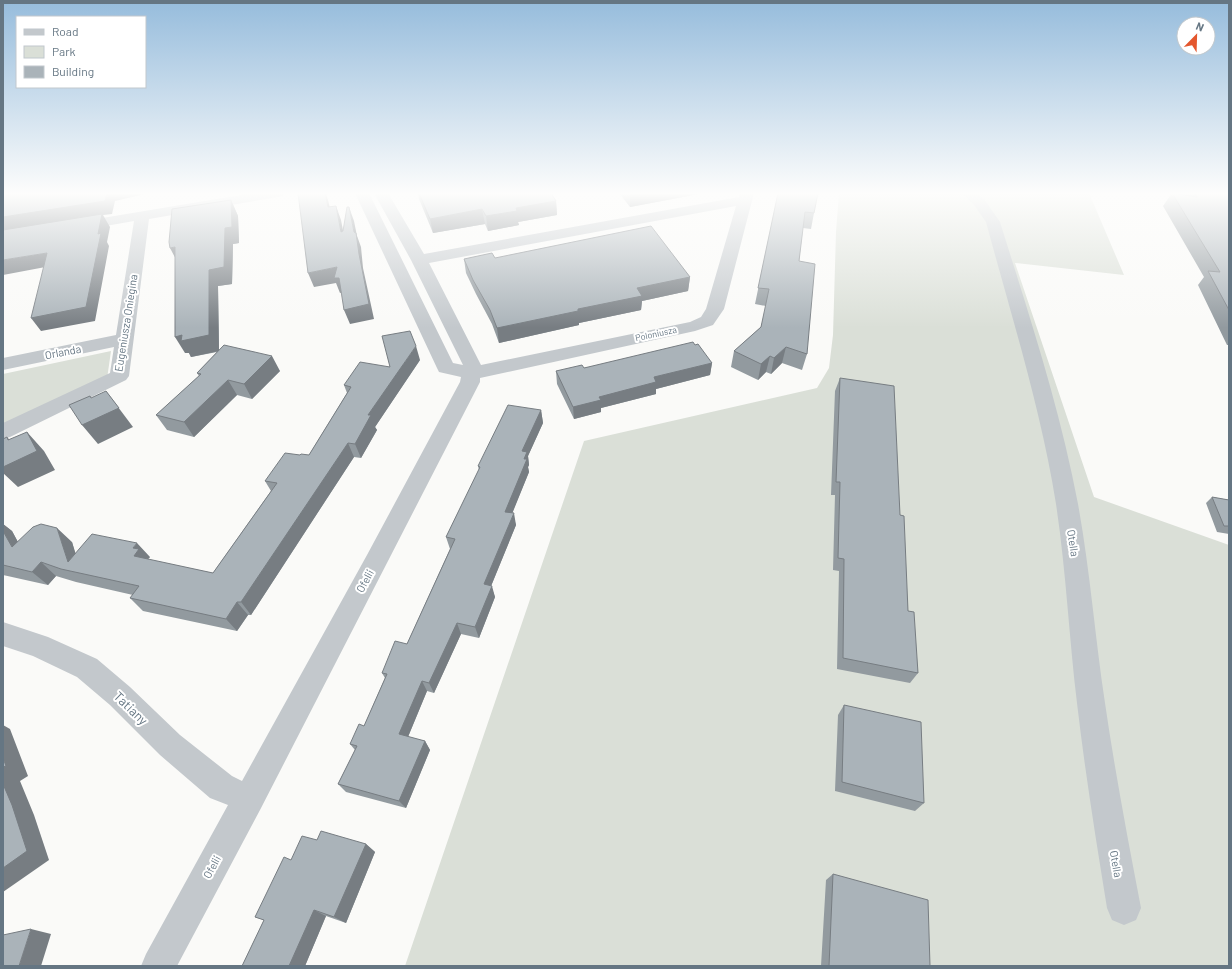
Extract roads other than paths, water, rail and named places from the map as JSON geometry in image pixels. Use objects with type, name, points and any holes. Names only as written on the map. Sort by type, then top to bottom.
[{"type":"street","name":"Eugeniusza Oniegina","points":[[3,432],[119,376],[139,238]]},
{"type":"street","points":[[384,238],[446,368],[472,373],[472,365],[407,238]]},
{"type":"street","points":[[419,260],[530,238]]},
{"type":"street","name":"Poloniusza","points":[[472,373],[695,326],[708,321],[715,309],[734,238]]},
{"type":"street","name":"Otella","points":[[998,238],[1042,392],[1057,452],[1067,504],[1078,577],[1093,717],[1124,908]]},
{"type":"street","name":"Orlanda","points":[[3,364],[124,339]]},
{"type":"street","name":"Ofelii","points":[[158,966],[249,799],[469,384],[472,373]]},
{"type":"street","name":"Tatiany","points":[[3,634],[39,646],[87,668],[120,696],[170,745],[221,787],[249,799]]}]
